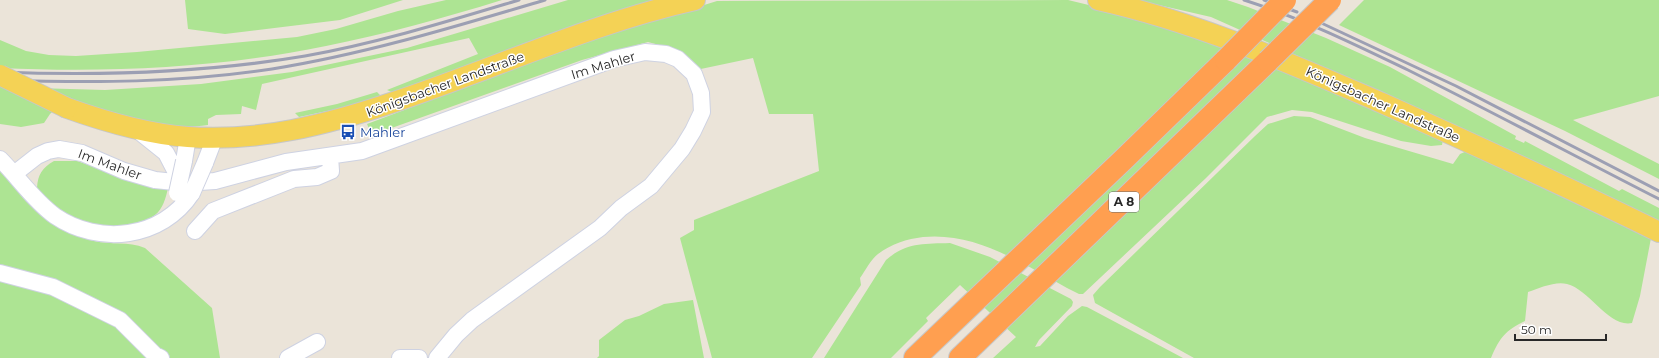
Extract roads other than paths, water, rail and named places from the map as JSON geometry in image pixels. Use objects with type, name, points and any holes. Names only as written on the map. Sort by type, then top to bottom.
[{"type":"highway","name":"A 8","points":[[915,358],[1124,159],[1285,0]]},
{"type":"highway","name":"A 8","points":[[960,358],[1150,177],[1330,0]]},
{"type":"main road","name":"Königsbacher Landstraße","points":[[0,75],[67,108],[135,129],[188,137],[271,134],[344,119],[450,83],[607,26],[695,0]]},
{"type":"main road","name":"Königsbacher Landstraße","points":[[1098,0],[1163,17],[1257,49],[1462,139],[1659,232]]},
{"type":"street","name":"Im Mahler","points":[[14,174],[37,156],[48,151],[59,149],[82,153],[118,169],[146,178],[184,183],[215,181],[286,162],[362,151],[614,59],[645,52],[666,54],[678,59],[694,74],[701,93],[702,112],[682,149],[651,186],[620,208],[600,228],[472,320],[456,335],[436,358]]},
{"type":"street","points":[[135,129],[178,161]]},
{"type":"street","points":[[0,159],[54,215],[74,228],[110,235],[130,234],[148,229],[182,208],[183,188],[178,161],[188,137]]},
{"type":"street","points":[[183,188],[205,163],[215,137]]},
{"type":"street","points":[[195,231],[213,211],[294,180],[317,177],[332,171],[330,156]]},
{"type":"street","points":[[0,273],[53,287],[120,320],[155,355],[161,358]]},
{"type":"street","points":[[288,358],[317,342]]},
{"type":"street","points":[[400,358],[419,358]]},
{"type":"railway","points":[[0,72],[77,74],[153,72],[191,70],[267,62],[359,45],[519,0]]},
{"type":"railway","points":[[0,80],[102,82],[238,74],[307,63],[375,48],[545,0]]},
{"type":"railway","points":[[1244,0],[1307,23],[1388,60],[1659,199]]},
{"type":"railway","points":[[1264,0],[1297,12]]},
{"type":"railway","points":[[1317,21],[1456,86],[1659,191]]},
{"type":"place","name":"Mahler","points":[[348,132]]}]
